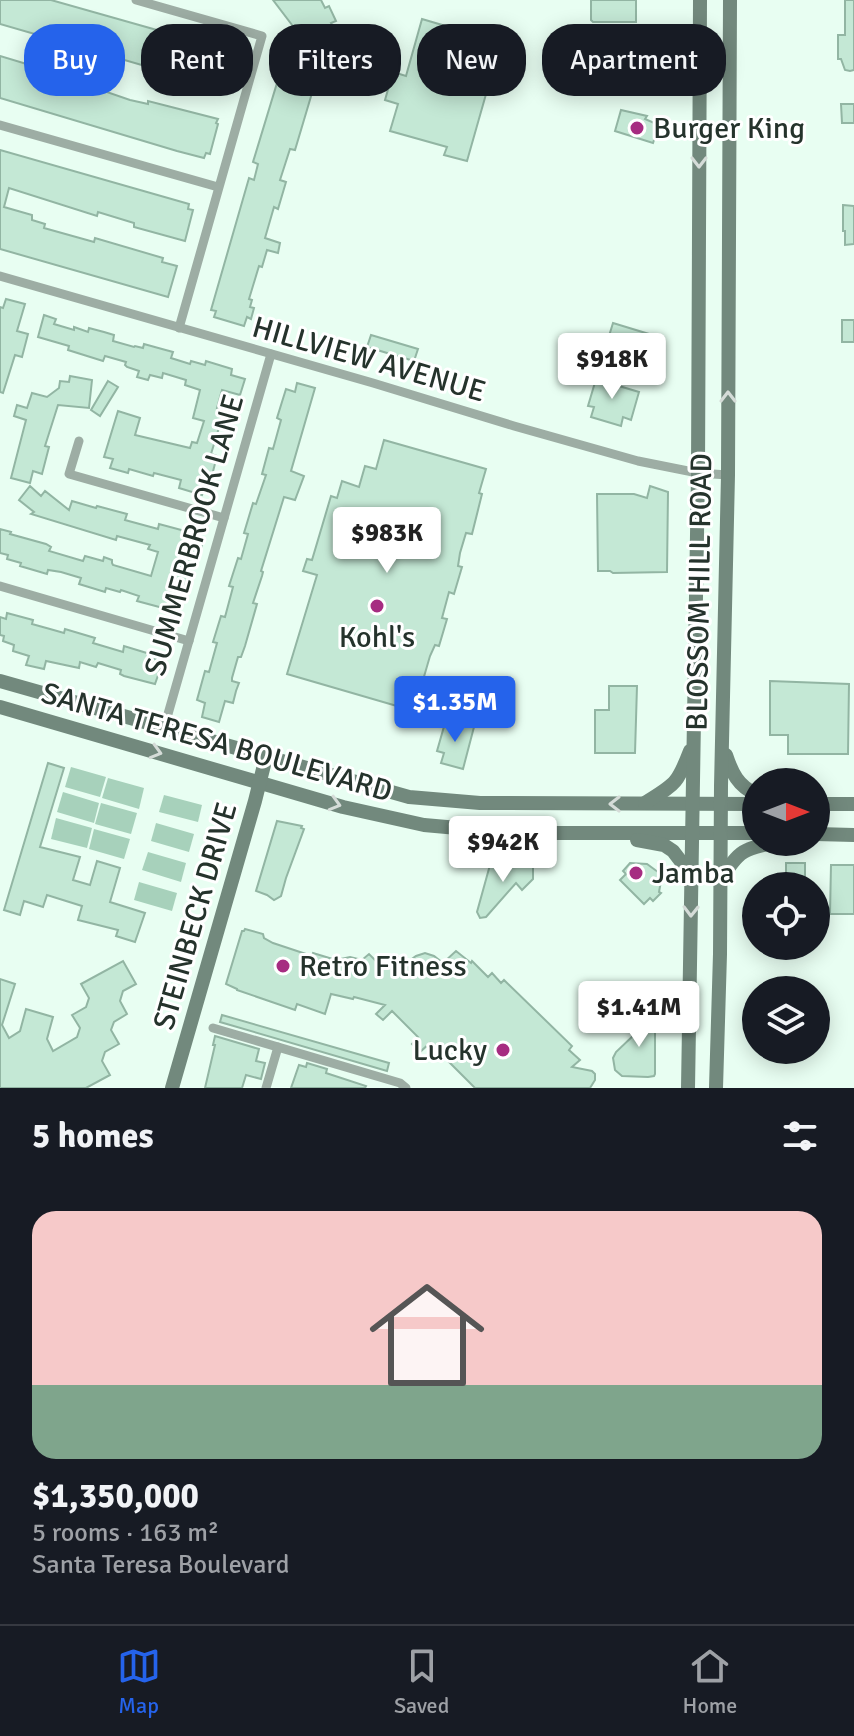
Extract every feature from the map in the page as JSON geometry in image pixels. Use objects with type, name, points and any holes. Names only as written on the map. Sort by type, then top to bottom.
[{"type":"main road","name":"BLOSSOM HILL ROAD","points":[[688,1088],[698,473],[700,0]]},
{"type":"main road","name":"BLOSSOM HILL ROAD","points":[[716,1088],[728,475],[730,0]]},
{"type":"main road","name":"SANTA TERESA BOULEVARD","points":[[0,681],[409,797],[480,803],[742,804]]},
{"type":"main road","name":"SANTA TERESA BOULEVARD","points":[[0,707],[389,819],[424,825],[514,833],[742,833]]},
{"type":"main road","points":[[643,804],[676,782],[693,744]]},
{"type":"main road","points":[[722,745],[735,779],[742,785]]},
{"type":"main road","name":"STEINBECK DRIVE","points":[[172,1088],[266,757]]},
{"type":"main road","points":[[830,804],[854,804]]},
{"type":"main road","points":[[597,833],[664,845],[673,851],[692,876]]},
{"type":"main road","points":[[830,834],[854,835]]},
{"type":"main road","points":[[720,880],[742,853]]},
{"type":"street","points":[[136,0],[262,36],[179,328]]},
{"type":"street","points":[[0,125],[218,187]]},
{"type":"street","name":"HILLVIEW AVENUE","points":[[0,276],[638,461],[698,473],[728,475]]},
{"type":"street","name":"SUMMERBROOK LANE","points":[[164,728],[271,354]]},
{"type":"street","points":[[79,441],[69,474],[224,518]]},
{"type":"street","points":[[0,586],[189,641]]},
{"type":"street","points":[[213,1028],[400,1083],[406,1088]]},
{"type":"street","points":[[266,1088],[278,1047]]},
{"type":"green space","points":[[71,767],[106,777],[100,797],[65,787]]},
{"type":"green space","points":[[108,778],[144,788],[139,809],[102,798]]},
{"type":"green space","points":[[63,792],[99,803],[94,823],[57,812]]},
{"type":"green space","points":[[164,795],[202,805],[198,822],[159,812]]},
{"type":"green space","points":[[101,803],[137,813],[131,834],[95,824]]},
{"type":"green space","points":[[56,818],[92,828],[87,848],[51,839]]},
{"type":"green space","points":[[156,823],[194,834],[189,852],[151,841]]},
{"type":"green space","points":[[94,829],[130,839],[124,859],[89,849]]},
{"type":"green space","points":[[148,852],[186,863],[181,882],[142,870]]},
{"type":"green space","points":[[139,882],[177,893],[172,911],[134,900]]},
{"type":"building","points":[[0,0],[51,0],[141,26],[141,65],[125,60],[125,24],[24,24],[24,31],[0,24]]},
{"type":"building","points":[[273,0],[321,0],[325,8],[329,6],[336,21],[332,24],[291,24]]},
{"type":"building","points":[[591,0],[636,0],[636,22],[593,22]]},
{"type":"building","points":[[845,0],[854,0],[854,70],[850,71],[845,70],[841,59],[838,59],[838,35],[845,35]]},
{"type":"building","points":[[422,19],[439,24],[421,24]]},
{"type":"building","points":[[417,37],[417,96],[485,96],[467,161],[444,155],[447,147],[390,131],[398,104],[385,100],[386,96],[401,96],[401,74],[406,76]]},
{"type":"building","points":[[0,56],[24,63],[24,96],[118,96],[218,119],[218,124],[210,154],[206,153],[204,158],[0,98]]},
{"type":"building","points":[[273,96],[311,96],[295,150],[290,149],[280,180],[286,182],[278,209],[274,207],[265,238],[280,243],[278,253],[267,250],[262,267],[259,266],[249,299],[252,300],[250,307],[254,308],[251,319],[247,317],[244,326],[214,317],[216,311],[211,310],[249,178],[254,180],[258,164],[253,162]]},
{"type":"building","points":[[841,104],[854,104],[854,123],[842,123]]},
{"type":"building","name":"Burger King","points":[[621,110],[647,116],[645,119],[659,125],[653,143],[615,131]]},
{"type":"building","points":[[0,150],[189,204],[188,209],[193,210],[185,241],[134,227],[134,223],[98,212],[97,216],[9,188],[4,207],[32,215],[32,220],[45,224],[44,228],[94,242],[95,238],[163,258],[162,262],[177,266],[168,297],[0,249]]},
{"type":"building","points":[[843,205],[854,206],[854,244],[845,245]]},
{"type":"building","points":[[6,299],[25,304],[17,331],[28,334],[22,357],[15,355],[3,393],[0,392],[0,307],[3,308]]},
{"type":"building","points":[[44,315],[56,319],[54,324],[74,330],[74,327],[88,332],[89,328],[114,335],[113,341],[134,347],[143,348],[144,344],[173,352],[171,358],[190,364],[191,361],[205,365],[206,361],[232,369],[231,375],[245,379],[240,395],[222,390],[217,408],[230,412],[227,423],[221,421],[211,454],[217,456],[210,483],[206,482],[202,495],[179,488],[181,480],[154,473],[153,476],[129,469],[128,473],[110,468],[113,459],[104,457],[118,411],[140,418],[135,435],[190,448],[192,442],[197,443],[204,421],[193,418],[200,390],[185,385],[186,380],[163,373],[162,378],[150,375],[148,380],[137,377],[139,371],[127,367],[126,362],[105,356],[103,361],[38,337]]},
{"type":"building","points":[[842,320],[854,320],[854,342],[842,342]]},
{"type":"building","points":[[613,323],[649,334],[642,360],[605,349]]},
{"type":"building","points":[[371,335],[418,349],[414,361],[367,347]]},
{"type":"building","points":[[608,374],[621,378],[619,386],[639,392],[631,420],[623,417],[621,426],[591,417],[594,407],[588,406],[596,379],[605,382]]},
{"type":"building","points":[[70,376],[92,380],[89,408],[58,405],[45,446],[49,447],[42,474],[33,471],[30,483],[11,478],[26,420],[14,416],[17,405],[27,408],[32,393],[47,397],[59,388],[60,381],[69,382]]},
{"type":"building","points":[[108,381],[118,387],[100,416],[91,410]]},
{"type":"building","points":[[297,383],[315,388],[291,471],[304,476],[295,500],[284,497],[261,571],[253,603],[257,604],[245,646],[232,678],[232,681],[239,683],[233,703],[225,701],[219,722],[202,717],[205,703],[197,700],[205,671],[209,672],[221,616],[225,617],[233,587],[229,586],[238,558],[241,559],[248,534],[244,533],[253,503],[256,504],[266,475],[262,474],[269,448],[273,449],[281,420],[277,418],[286,389],[295,392]]},
{"type":"building","name":"Kohl's","points":[[384,440],[486,469],[472,534],[466,533],[458,566],[462,567],[454,594],[449,592],[442,618],[447,619],[439,646],[435,645],[430,656],[414,711],[287,674],[317,575],[303,571],[307,559],[312,560],[331,496],[337,498],[342,481],[359,487],[365,466],[376,469]]},
{"type":"building","points":[[30,486],[41,496],[45,491],[69,510],[72,501],[97,506],[127,514],[125,520],[158,529],[159,524],[185,531],[184,535],[203,542],[198,557],[194,556],[189,574],[193,575],[190,588],[185,586],[178,608],[164,604],[163,608],[137,601],[139,596],[121,590],[106,588],[105,592],[79,584],[81,578],[48,570],[47,574],[7,559],[8,555],[0,553],[0,529],[46,544],[51,547],[49,551],[83,561],[85,556],[103,561],[104,557],[112,560],[113,565],[151,576],[158,552],[148,549],[150,545],[117,536],[116,540],[31,514],[34,512],[19,500]]},
{"type":"building","points":[[650,486],[668,492],[667,572],[598,571],[597,494],[634,494],[647,498]]},
{"type":"building","points":[[7,613],[33,620],[32,624],[95,638],[93,643],[123,652],[124,646],[150,654],[149,657],[163,661],[155,684],[124,676],[120,674],[121,670],[98,663],[96,667],[80,662],[79,668],[46,661],[44,669],[26,665],[29,656],[13,651],[14,645],[3,641],[4,636],[0,635],[0,617],[6,619]]},
{"type":"building","points":[[770,681],[849,684],[848,754],[788,754],[788,735],[770,735]]},
{"type":"building","points":[[609,686],[637,686],[635,753],[595,753],[595,710],[609,710]]},
{"type":"building","points":[[445,723],[474,727],[463,769],[441,763],[444,753],[437,751]]},
{"type":"building","points":[[48,763],[64,768],[40,847],[80,857],[73,880],[90,885],[97,861],[120,868],[110,902],[145,913],[135,942],[116,936],[118,930],[78,920],[82,906],[47,895],[43,907],[24,901],[20,915],[4,910]]},
{"type":"building","points":[[277,821],[304,829],[281,896],[274,900],[256,891]]},
{"type":"building","points":[[510,862],[533,864],[533,879],[522,890],[516,883],[486,917],[480,918],[477,912],[490,865]]},
{"type":"building","points":[[630,863],[647,864],[658,872],[661,893],[653,901],[650,898],[644,904],[620,880]]},
{"type":"building","points":[[786,863],[805,863],[805,872],[786,872]]},
{"type":"building","points":[[831,865],[854,865],[854,914],[830,914]]},
{"type":"building","points":[[245,929],[263,934],[273,943],[336,960],[350,957],[362,960],[369,954],[378,963],[386,955],[392,961],[397,956],[405,964],[425,953],[443,963],[456,951],[488,977],[492,973],[501,983],[504,980],[572,1046],[569,1050],[580,1060],[572,1067],[592,1071],[595,1080],[590,1088],[475,1088],[430,1043],[420,1052],[412,1044],[418,1037],[392,1011],[383,1020],[376,1014],[385,1005],[331,994],[325,1014],[297,1004],[295,1010],[237,990],[226,984]]},
{"type":"building","points":[[123,961],[136,984],[123,991],[120,1001],[127,1014],[114,1022],[111,1030],[119,1044],[105,1052],[102,1061],[110,1075],[86,1088],[0,1088],[0,979],[15,984],[2,1025],[9,1038],[20,1031],[26,1009],[53,1017],[47,1039],[53,1051],[77,1037],[80,1028],[72,1015],[86,1007],[89,998],[81,984]]},
{"type":"building","points":[[642,1010],[656,1011],[656,1021],[659,1021],[659,1031],[655,1031],[655,1074],[648,1077],[622,1076],[615,1070],[613,1058],[637,1032],[637,1021],[642,1021]]},
{"type":"building","points":[[222,1015],[389,1063],[387,1071],[220,1022]]},
{"type":"building","points":[[215,1036],[259,1049],[256,1061],[265,1063],[261,1079],[246,1075],[242,1088],[205,1088]]},
{"type":"building","points":[[307,1063],[327,1069],[326,1073],[366,1086],[291,1088],[299,1065],[306,1067]]},
{"type":"place","name":"Burger King","points":[[637,128]]},
{"type":"place","name":"Kohl's","points":[[377,606]]},
{"type":"place","name":"Jamba","points":[[636,873]]},
{"type":"place","name":"Retro Fitness","points":[[283,966]]},
{"type":"place","name":"Lucky","points":[[503,1050]]}]
